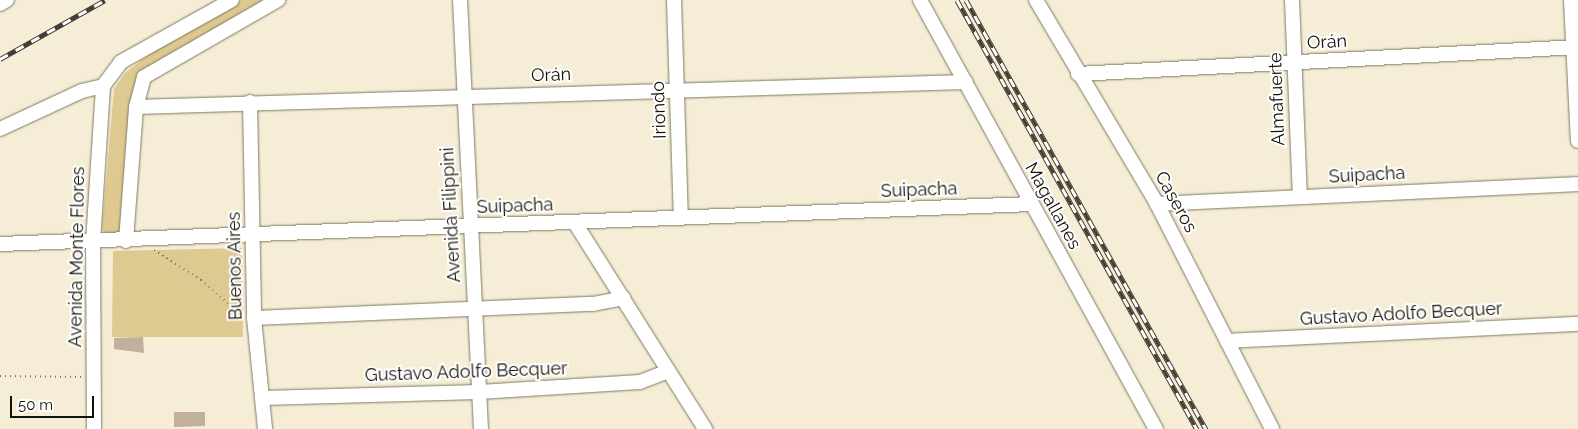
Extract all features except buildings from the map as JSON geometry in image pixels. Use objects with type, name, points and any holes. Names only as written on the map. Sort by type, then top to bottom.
[{"type":"street","points":[[0,4],[7,0]]},
{"type":"street","points":[[0,129],[82,91],[103,86],[121,62],[232,0]]},
{"type":"street","points":[[126,241],[139,87],[151,70],[278,0]]},
{"type":"street","name":"Avenida Filippini","points":[[460,0],[470,226],[482,429]]},
{"type":"street","name":"Iriondo","points":[[674,0],[681,218]]},
{"type":"street","name":"Magallanes","points":[[920,0],[1156,429]]},
{"type":"street","name":"Caseros","points":[[1036,0],[1078,74],[1158,204],[1272,429]]},
{"type":"street","name":"Almafuerte","points":[[1292,0],[1300,197]]},
{"type":"street","points":[[1571,0],[1576,48],[1578,141]]},
{"type":"street","name":"Orán","points":[[1078,74],[1576,48]]},
{"type":"street","name":"Orán","points":[[136,107],[250,102],[966,82]]},
{"type":"street","name":"Avenida Monte Flores","points":[[94,429],[93,242],[103,86]]},
{"type":"street","name":"Buenos Aires","points":[[250,102],[254,318],[265,429]]},
{"type":"street","name":"Suipacha","points":[[1158,204],[1578,184]]},
{"type":"street","name":"Suipacha","points":[[0,244],[126,241],[1031,204]]},
{"type":"street","points":[[575,223],[705,429]]},
{"type":"street","points":[[254,318],[594,304],[623,298]]},
{"type":"street","name":"Gustavo Adolfo Becquer","points":[[1227,341],[1578,324]]},
{"type":"street","name":"Gustavo Adolfo Becquer","points":[[262,398],[479,392],[640,382],[668,371]]},
{"type":"path","points":[[145,240],[235,312],[254,318]]},
{"type":"path","points":[[0,376],[94,377]]},
{"type":"shaded area","points":[[241,0],[273,0],[138,80],[132,94],[123,228],[119,233],[105,234],[102,228],[114,89],[125,73],[161,45]]},
{"type":"shaded area","points":[[242,248],[243,337],[112,337],[113,251]]},
{"type":"railway","points":[[0,59],[105,0]]},
{"type":"railway","points":[[957,0],[1197,429]]},
{"type":"railway","points":[[966,0],[1206,429]]}]
